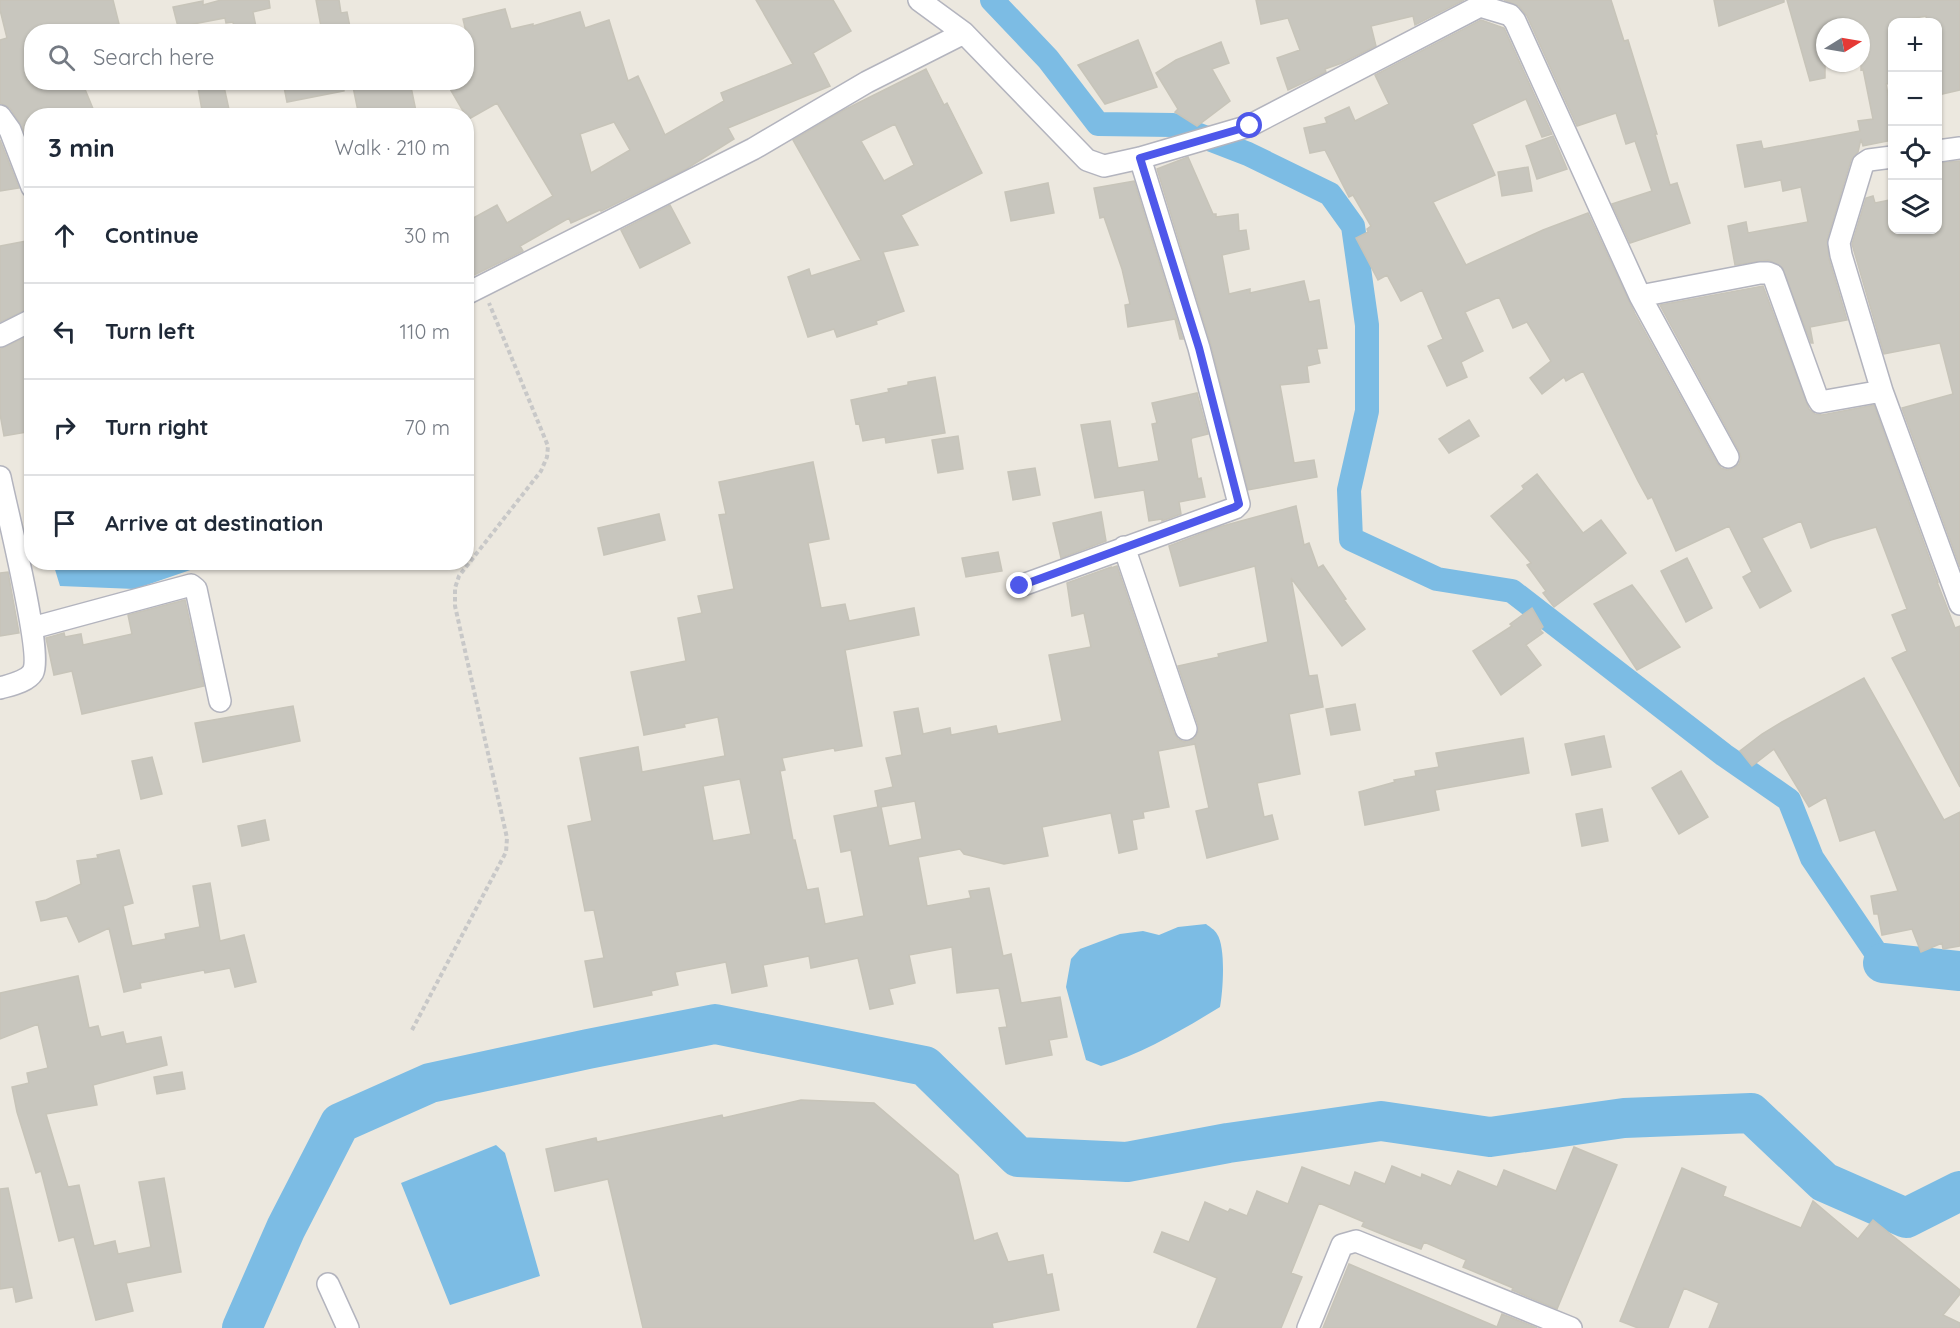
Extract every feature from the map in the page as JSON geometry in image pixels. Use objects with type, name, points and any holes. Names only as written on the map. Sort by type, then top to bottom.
[{"type":"street","points":[[919,0],[964,33],[1087,160],[1104,166],[1250,126],[1479,3],[1510,15],[1515,21],[1640,296],[1728,457]]},
{"type":"street","points":[[474,290],[753,149],[867,82],[964,33]]},
{"type":"street","points":[[0,116],[10,130],[24,166]]},
{"type":"street","points":[[1942,150],[1960,148]]},
{"type":"street","points":[[1020,586],[1239,504],[1199,348],[1140,158]]},
{"type":"street","points":[[1888,158],[1869,160],[1863,164],[1839,243],[1882,391],[1960,604]]},
{"type":"street","points":[[1640,296],[1768,273],[1773,275],[1816,397],[1820,402],[1882,391]]},
{"type":"street","points":[[0,336],[24,324]]},
{"type":"street","points":[[0,477],[32,628],[34,671],[29,678],[0,688]]},
{"type":"street","points":[[1124,547],[1186,729]]},
{"type":"street","points":[[32,628],[191,585],[196,589],[220,701]]},
{"type":"street","points":[[1308,1328],[1342,1245],[1356,1240],[1571,1328]]},
{"type":"street","points":[[328,1284],[348,1328]]},
{"type":"path","points":[[474,290],[548,446],[547,457],[541,471],[474,557]]},
{"type":"path","points":[[412,1030],[506,852],[507,838],[455,606],[455,588],[464,570]]},
{"type":"water","points":[[55,570],[190,570],[135,589],[60,586]]},
{"type":"water","points":[[1206,924],[1216,933],[1222,949],[1223,980],[1220,1007],[1162,1040],[1117,1061],[1101,1066],[1086,1060],[1066,987],[1071,959],[1080,949],[1120,934],[1143,931],[1159,935],[1178,927]]},
{"type":"water","points":[[496,1145],[505,1153],[540,1276],[450,1305],[401,1183]]},
{"type":"building","points":[[0,0],[113,0],[119,24],[24,24],[24,90],[85,90],[93,108],[24,108],[24,132],[10,108],[0,103],[0,40],[7,38],[0,10]]},
{"type":"building","points":[[221,0],[269,0],[270,8],[253,12],[255,24],[226,23],[225,18],[194,24],[177,24],[173,7],[203,1],[203,5]]},
{"type":"building","points":[[316,0],[339,0],[341,13],[347,12],[349,24],[320,24]]},
{"type":"building","points":[[756,0],[833,0],[851,31],[813,53],[830,86],[728,128],[734,139],[686,169],[601,211],[571,223],[569,218],[520,246],[523,251],[474,275],[474,218],[497,205],[507,223],[553,196],[497,103],[474,116],[474,108],[461,108],[451,90],[474,90],[474,24],[464,24],[463,19],[505,9],[511,29],[533,24],[533,26],[580,12],[585,28],[609,20],[628,81],[638,76],[665,135],[724,101],[721,93],[793,64]],"holes":[[[614,122],[630,150],[591,173],[580,134]]]},
{"type":"building","points":[[1256,0],[1464,0],[1415,25],[1413,16],[1371,26],[1376,46],[1325,69],[1326,72],[1288,90],[1277,58],[1300,50],[1288,18],[1261,24]]},
{"type":"building","points":[[1504,0],[1611,0],[1624,41],[1628,40],[1670,185],[1677,183],[1690,223],[1630,243],[1612,204],[1652,191],[1635,141],[1626,144],[1616,113],[1577,126],[1527,16],[1519,6]]},
{"type":"building","points":[[1714,0],[1784,0],[1784,2],[1719,26]]},
{"type":"building","points":[[1787,0],[1960,0],[1960,90],[1942,94],[1942,18],[1926,18],[1926,16],[1888,18],[1888,84],[1886,84],[1888,141],[1863,146],[1861,139],[1858,152],[1851,160],[1827,240],[1829,259],[1847,320],[1810,327],[1813,343],[1811,343],[1782,267],[1768,260],[1735,265],[1728,226],[1746,222],[1748,233],[1808,222],[1801,187],[1783,191],[1781,180],[1745,187],[1737,145],[1761,141],[1763,149],[1860,131],[1858,121],[1873,119],[1864,72],[1870,72],[1870,18],[1816,18],[1816,72],[1825,72],[1825,78],[1810,81]]},
{"type":"building","points":[[1481,20],[1504,28],[1552,134],[1542,137],[1526,99],[1472,124],[1495,175],[1433,202],[1466,265],[1543,230],[1588,213],[1635,314],[1717,463],[1721,468],[1727,470],[1739,464],[1741,458],[1739,451],[1660,305],[1763,286],[1809,409],[1815,414],[1822,415],[1874,405],[1937,582],[1955,628],[1960,626],[1960,787],[1892,658],[1907,651],[1892,615],[1907,609],[1876,527],[1811,548],[1801,521],[1762,538],[1791,591],[1760,608],[1743,577],[1752,572],[1729,526],[1676,551],[1652,497],[1648,499],[1638,481],[1583,371],[1566,381],[1564,377],[1542,394],[1530,378],[1551,361],[1527,322],[1513,328],[1499,297],[1465,312],[1483,351],[1461,362],[1467,377],[1447,386],[1428,346],[1443,339],[1422,290],[1401,301],[1387,275],[1378,280],[1356,238],[1368,232],[1367,229],[1371,226],[1353,195],[1349,197],[1325,150],[1310,153],[1304,128],[1327,123],[1325,118],[1349,107],[1355,121],[1389,104],[1375,75]]},
{"type":"building","points":[[1138,40],[1157,87],[1105,104],[1078,65]]},
{"type":"building","points":[[1221,42],[1229,63],[1212,69],[1230,101],[1197,126],[1175,112],[1178,109],[1156,73],[1176,60]]},
{"type":"building","points":[[926,69],[944,105],[947,103],[982,173],[901,215],[918,245],[883,252],[904,311],[876,321],[877,324],[837,337],[834,329],[808,337],[788,277],[809,269],[811,276],[861,260],[793,140],[844,110]],"holes":[[[895,124],[914,165],[884,181],[861,141]]]},
{"type":"building","points":[[198,90],[225,90],[229,108],[202,108]]},
{"type":"building","points":[[285,90],[344,90],[344,91],[287,102]]},
{"type":"building","points":[[354,90],[412,90],[415,108],[357,108]]},
{"type":"building","points":[[1553,136],[1567,169],[1537,179],[1526,146]]},
{"type":"building","points":[[0,140],[19,188],[0,191]]},
{"type":"building","points":[[1188,157],[1213,214],[1216,214],[1216,217],[1238,214],[1239,231],[1246,230],[1249,249],[1222,255],[1229,294],[1250,289],[1250,293],[1304,281],[1309,302],[1319,300],[1327,348],[1317,349],[1320,363],[1307,366],[1309,382],[1280,385],[1294,463],[1314,460],[1317,477],[1248,490],[1211,345],[1157,169]]},
{"type":"building","points":[[1960,161],[1960,567],[1902,408],[1953,394],[1940,343],[1884,354],[1852,244],[1866,198],[1873,196],[1875,203],[1888,200],[1888,234],[1942,234],[1942,163]]},
{"type":"building","points":[[1528,167],[1532,191],[1502,196],[1498,172]]},
{"type":"building","points":[[1134,181],[1183,339],[1180,339],[1175,319],[1128,327],[1125,305],[1130,304],[1122,269],[1104,217],[1100,218],[1094,188]]},
{"type":"building","points":[[1048,183],[1054,213],[1011,221],[1005,192]]},
{"type":"building","points":[[670,205],[690,243],[640,268],[621,230]]},
{"type":"building","points":[[24,242],[24,311],[0,322],[0,246]]},
{"type":"building","points":[[24,338],[24,432],[4,436],[0,414],[0,349]]},
{"type":"building","points":[[935,377],[945,433],[886,443],[885,437],[863,441],[859,423],[856,424],[851,400],[889,392],[888,389],[908,385],[908,382]]},
{"type":"building","points":[[1197,393],[1208,434],[1191,440],[1198,479],[1201,478],[1205,497],[1179,502],[1181,514],[1162,521],[1162,519],[1149,521],[1144,490],[1095,498],[1081,425],[1110,421],[1118,468],[1159,461],[1152,424],[1157,423],[1152,403]]},
{"type":"building","points":[[1469,420],[1479,436],[1449,453],[1439,439]]},
{"type":"building","points":[[958,436],[963,469],[938,473],[932,440]]},
{"type":"building","points":[[813,462],[829,539],[808,543],[821,608],[845,604],[849,621],[914,608],[919,635],[845,650],[862,746],[835,751],[834,748],[782,758],[785,770],[780,771],[793,840],[795,840],[807,890],[818,888],[825,924],[864,916],[851,850],[841,852],[834,816],[878,807],[875,791],[893,787],[886,758],[902,755],[894,712],[918,708],[923,734],[950,728],[951,735],[996,726],[998,734],[1062,721],[1049,655],[1091,647],[1084,613],[1072,616],[1067,583],[1117,566],[1174,733],[1184,742],[1195,738],[1198,725],[1178,666],[1219,657],[1218,654],[1268,642],[1255,566],[1180,586],[1169,546],[1219,527],[1296,506],[1304,545],[1309,543],[1318,568],[1323,565],[1365,629],[1342,646],[1291,578],[1309,676],[1317,675],[1323,707],[1289,714],[1300,774],[1257,783],[1264,817],[1272,815],[1278,839],[1207,858],[1196,811],[1209,808],[1195,744],[1158,751],[1169,807],[1143,812],[1144,818],[1132,820],[1137,849],[1119,853],[1111,813],[1042,827],[1048,856],[1004,864],[964,854],[960,849],[918,857],[927,906],[971,898],[969,891],[989,888],[1003,956],[1011,954],[1021,1003],[1060,997],[1067,1037],[1049,1040],[1052,1055],[1006,1064],[999,1028],[1007,1027],[999,988],[957,993],[952,947],[909,955],[915,983],[889,989],[893,1004],[870,1009],[858,958],[811,968],[809,956],[763,965],[767,986],[732,993],[726,962],[675,972],[678,985],[651,991],[652,995],[594,1007],[585,961],[604,958],[594,910],[585,911],[568,826],[592,821],[580,758],[638,747],[642,772],[725,756],[718,717],[684,724],[685,727],[644,735],[631,672],[686,661],[678,618],[702,613],[698,596],[734,589],[719,515],[726,514],[719,482]],"holes":[[[740,779],[751,834],[713,841],[703,786]],[[915,801],[922,839],[889,846],[881,807]]]},
{"type":"building","points":[[1035,468],[1040,495],[1013,500],[1008,472]]},
{"type":"building","points":[[1537,474],[1583,533],[1601,520],[1626,553],[1554,607],[1543,593],[1546,591],[1527,565],[1531,563],[1491,516],[1524,489],[1522,486]]},
{"type":"building","points":[[1101,512],[1106,541],[1061,558],[1053,523]]},
{"type":"building","points":[[659,514],[665,540],[604,555],[598,528]]},
{"type":"building","points":[[998,552],[1002,571],[966,577],[962,558]]},
{"type":"building","points":[[1687,558],[1712,608],[1686,622],[1661,571]]},
{"type":"building","points":[[8,572],[19,633],[0,636],[0,573]]},
{"type":"building","points":[[1632,585],[1680,647],[1637,670],[1594,604]]},
{"type":"building","points":[[185,600],[204,686],[82,714],[72,671],[54,675],[46,638],[64,633],[65,637],[81,634],[83,645],[132,634],[128,615]]},
{"type":"building","points":[[1532,608],[1543,627],[1540,630],[1543,633],[1526,645],[1541,665],[1501,695],[1473,651],[1512,626],[1510,624]]},
{"type":"building","points":[[1864,678],[1944,820],[1960,812],[1960,946],[1943,949],[1942,943],[1921,952],[1912,929],[1882,935],[1878,914],[1874,914],[1871,896],[1898,891],[1875,830],[1840,841],[1826,797],[1809,807],[1774,749],[1752,766],[1740,751],[1782,722]]},
{"type":"building","points":[[1355,704],[1360,730],[1331,735],[1326,709]]},
{"type":"building","points":[[293,706],[300,741],[203,762],[195,723]]},
{"type":"building","points":[[1604,736],[1611,767],[1572,775],[1565,744]]},
{"type":"building","points":[[1523,738],[1529,773],[1435,790],[1439,810],[1365,825],[1359,792],[1395,782],[1394,780],[1416,776],[1415,771],[1439,767],[1436,753]]},
{"type":"building","points":[[152,757],[162,794],[141,799],[132,761]]},
{"type":"building","points":[[1681,771],[1708,817],[1679,834],[1652,788]]},
{"type":"building","points":[[1602,809],[1608,841],[1582,846],[1576,814]]},
{"type":"building","points":[[265,820],[269,840],[242,846],[238,826]]},
{"type":"building","points":[[119,850],[133,903],[123,906],[132,946],[166,939],[165,934],[200,927],[193,886],[210,883],[220,941],[244,935],[256,982],[235,987],[230,968],[205,973],[204,970],[140,983],[141,988],[124,992],[109,928],[79,942],[67,916],[41,921],[36,902],[46,900],[81,884],[77,861],[98,858],[97,855]]},
{"type":"building","points":[[78,976],[89,1028],[98,1026],[101,1037],[123,1032],[126,1044],[161,1037],[167,1065],[93,1085],[97,1105],[46,1114],[68,1187],[79,1185],[94,1246],[115,1241],[118,1254],[151,1247],[139,1182],[164,1178],[181,1272],[126,1283],[133,1311],[96,1320],[74,1237],[59,1241],[41,1171],[36,1173],[17,1112],[12,1087],[29,1083],[27,1073],[48,1068],[38,1024],[0,1039],[0,993]]},
{"type":"building","points":[[182,1072],[185,1089],[157,1094],[154,1077]]},
{"type":"building","points":[[801,1100],[874,1103],[958,1175],[974,1241],[997,1233],[1008,1262],[1043,1255],[1047,1275],[1052,1274],[1059,1310],[992,1323],[993,1328],[643,1328],[608,1179],[555,1191],[546,1149],[596,1138],[597,1142],[722,1115],[723,1118]]},
{"type":"building","points":[[1574,1147],[1617,1165],[1557,1309],[1463,1267],[1466,1260],[1424,1242],[1421,1249],[1394,1239],[1362,1226],[1364,1222],[1319,1203],[1291,1273],[1302,1277],[1281,1328],[1197,1328],[1217,1278],[1154,1252],[1162,1232],[1189,1242],[1205,1202],[1228,1212],[1230,1209],[1247,1216],[1257,1191],[1288,1204],[1302,1167],[1350,1186],[1355,1172],[1385,1184],[1392,1166],[1421,1178],[1422,1174],[1451,1186],[1458,1171],[1497,1187],[1504,1170],[1556,1191]]},
{"type":"building","points":[[1682,1168],[1726,1187],[1723,1196],[1801,1228],[1813,1201],[1858,1239],[1873,1220],[1960,1290],[1960,1294],[1943,1315],[1960,1323],[1960,1328],[1709,1328],[1719,1303],[1684,1288],[1668,1328],[1638,1328],[1620,1321]]},
{"type":"building","points":[[8,1188],[32,1298],[16,1302],[13,1287],[0,1289],[0,1189]]},
{"type":"building","points":[[1349,1264],[1497,1327],[1502,1314],[1537,1328],[1323,1328]]},
{"type":"waterway","points":[[992,0],[1048,59],[1098,124],[1173,125],[1248,154],[1330,194],[1353,226],[1367,325],[1367,411],[1349,490],[1351,539],[1437,579],[1512,591],[1724,755],[1789,800],[1812,858],[1883,963]]},
{"type":"waterway","points":[[1883,963],[1960,971]]},
{"type":"waterway","points":[[242,1328],[286,1228],[340,1123],[430,1083],[715,1024],[925,1066],[1018,1157],[1127,1162],[1228,1143],[1381,1121],[1490,1137],[1624,1118],[1751,1113],[1824,1182],[1906,1218],[1960,1191]]},
{"type":"route","points":[[1020,586],[1239,504],[1199,348],[1140,158],[1250,126]]}]
